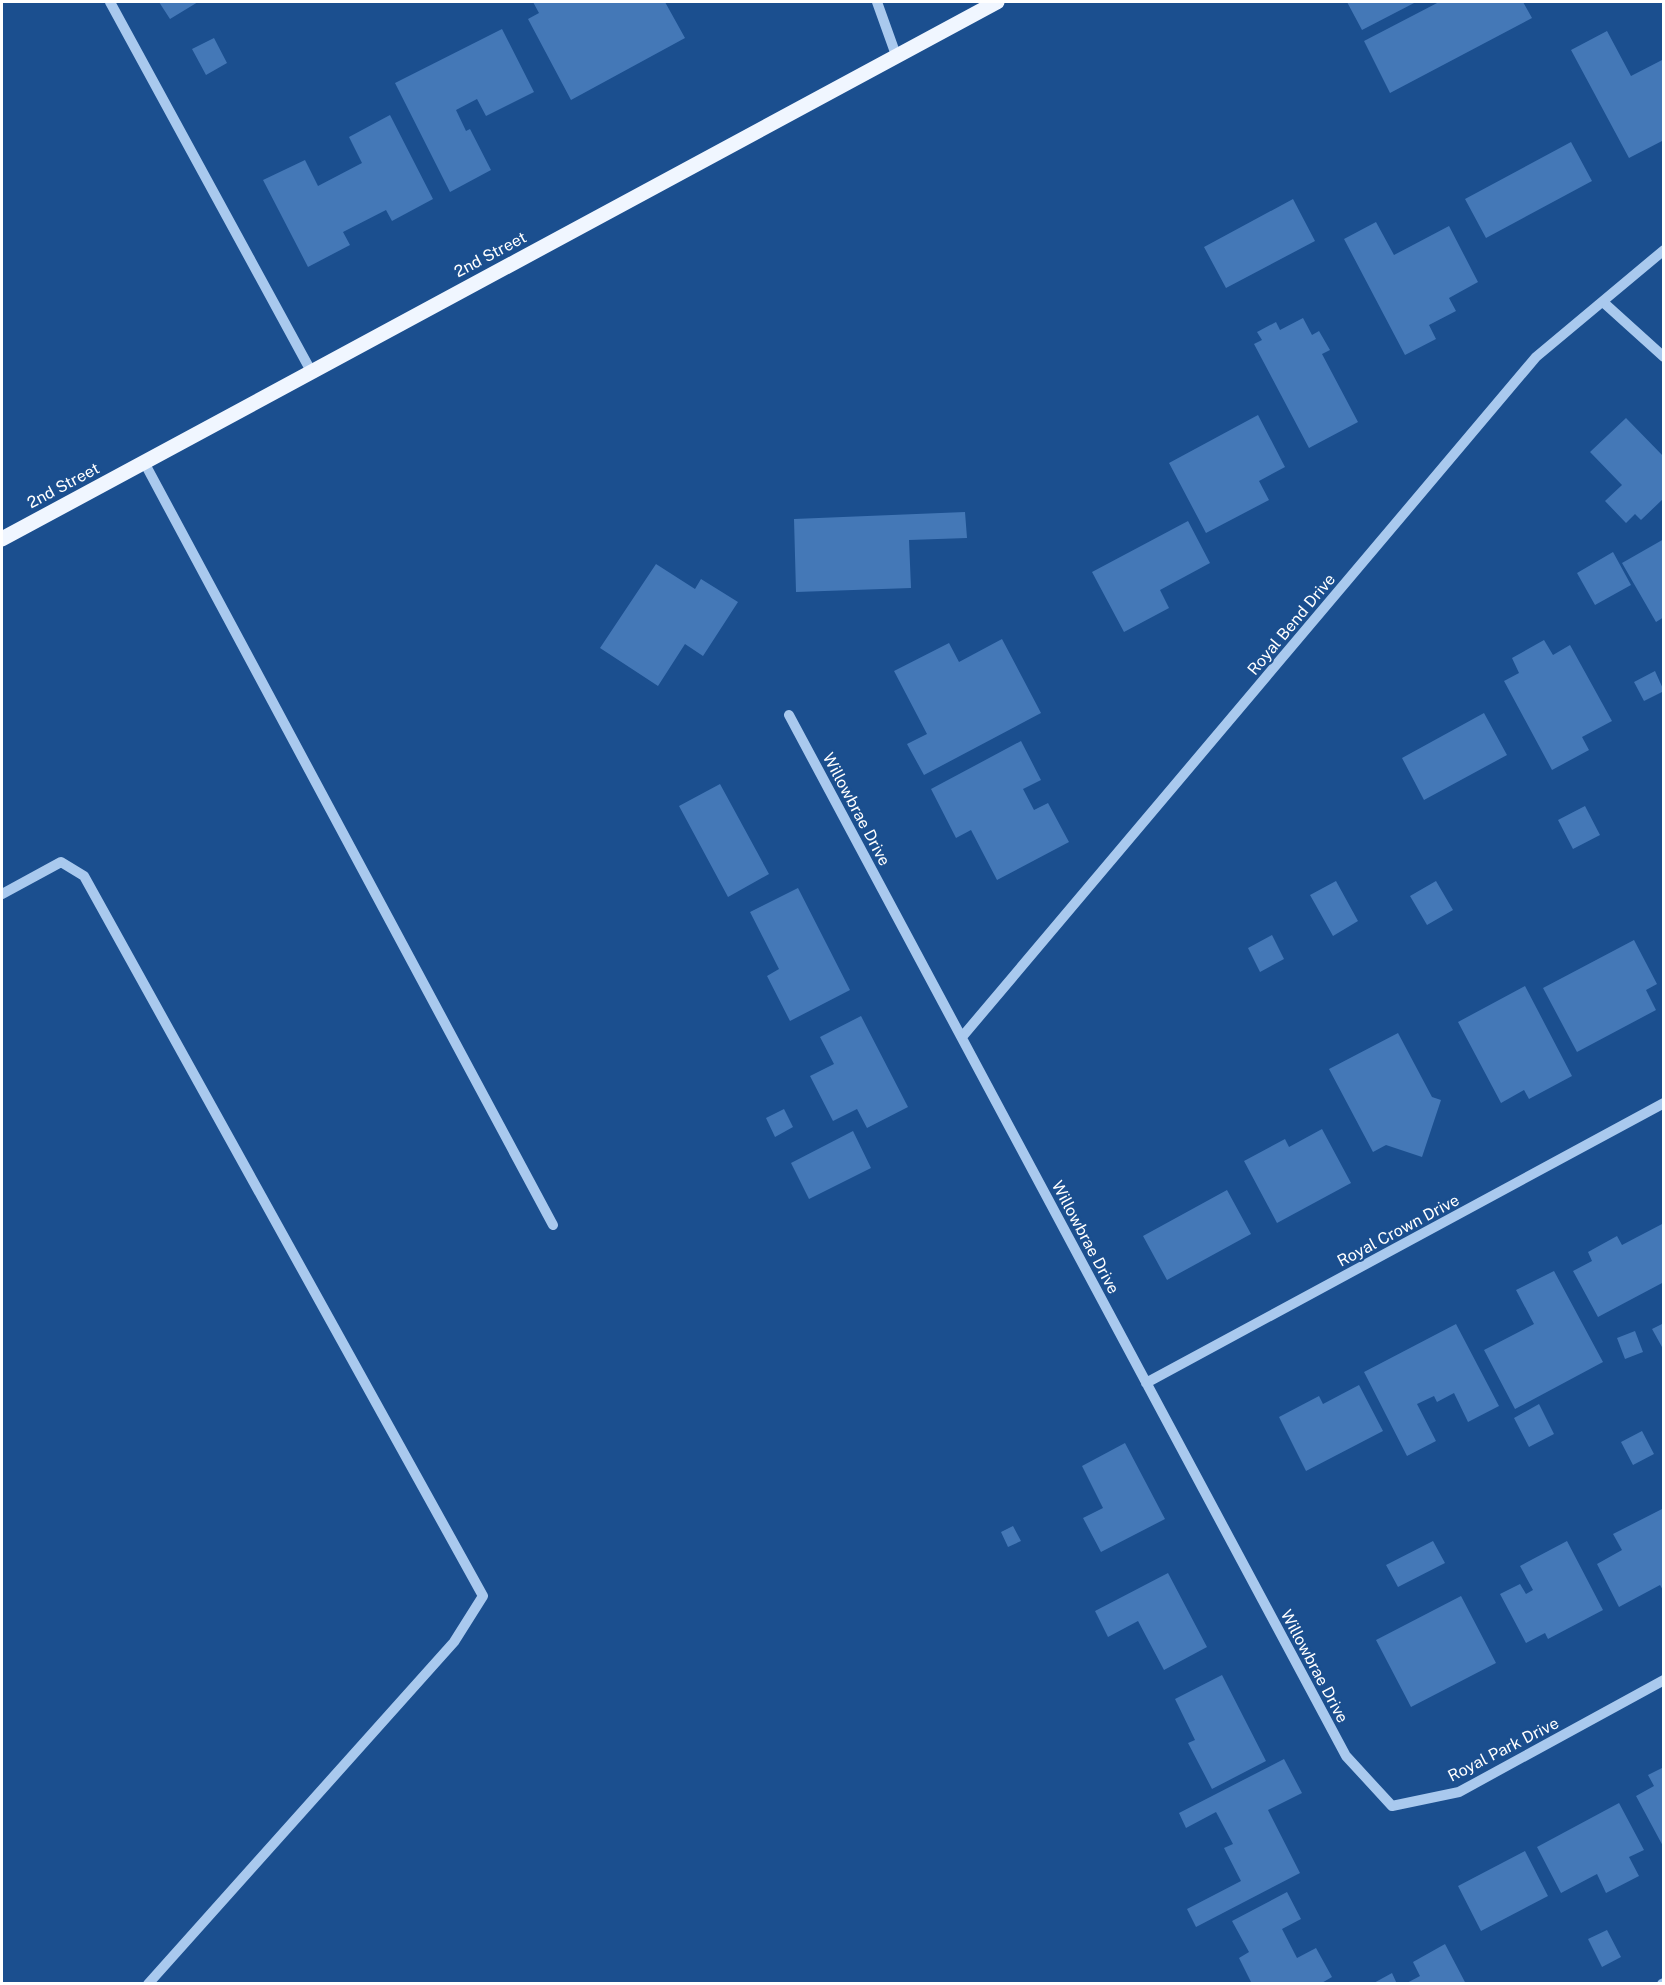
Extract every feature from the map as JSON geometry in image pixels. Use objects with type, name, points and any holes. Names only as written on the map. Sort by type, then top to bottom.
[{"type":"main road","name":"2nd Street","points":[[2,539],[997,2]]},
{"type":"street","points":[[110,2],[311,371]]},
{"type":"street","points":[[877,2],[896,55]]},
{"type":"street","name":"Royal Bend Drive","points":[[962,1037],[1536,357],[1664,250]]},
{"type":"street","points":[[1603,302],[1664,357]]},
{"type":"street","points":[[144,462],[553,1225]]},
{"type":"street","name":"Willowbrae Drive","points":[[789,715],[1346,1756],[1360,1771]]},
{"type":"street","points":[[2,894],[61,862],[84,876],[483,1596],[454,1642],[148,1983]]},
{"type":"street","name":"Royal Crown Drive","points":[[1146,1383],[1664,1103]]},
{"type":"street","name":"Royal Park Drive","points":[[1360,1771],[1392,1806],[1459,1792],[1664,1680]]},
{"type":"building","points":[[159,2],[198,2],[170,19]]},
{"type":"building","points":[[533,2],[665,2],[685,38],[571,100],[528,19],[539,13]]},
{"type":"building","points":[[1347,2],[1416,2],[1362,30]]},
{"type":"building","points":[[1439,2],[1523,2],[1532,18],[1390,93],[1364,41]]},
{"type":"building","points":[[502,29],[534,92],[486,116],[477,99],[456,110],[466,131],[470,129],[491,170],[450,192],[395,83]]},
{"type":"building","points":[[1607,31],[1631,76],[1664,59],[1664,140],[1629,158],[1571,50]]},
{"type":"building","points":[[214,38],[227,63],[206,75],[192,49]]},
{"type":"building","points":[[390,115],[433,199],[392,221],[386,210],[343,232],[350,245],[308,267],[263,180],[305,160],[318,186],[362,163],[349,137]]},
{"type":"building","points":[[1571,142],[1592,181],[1486,238],[1465,199]]},
{"type":"building","points":[[1293,199],[1315,241],[1226,288],[1204,247]]},
{"type":"building","points":[[1376,222],[1394,255],[1449,226],[1478,282],[1449,298],[1456,311],[1429,325],[1436,339],[1405,355],[1344,239]]},
{"type":"building","points":[[1303,318],[1312,335],[1319,331],[1330,350],[1322,354],[1358,422],[1309,448],[1254,344],[1262,340],[1257,332],[1276,322],[1280,330]]},
{"type":"building","points":[[1258,415],[1285,467],[1259,481],[1269,500],[1206,533],[1169,463]]},
{"type":"building","points":[[1626,418],[1664,457],[1664,498],[1641,520],[1635,514],[1626,523],[1605,501],[1622,485],[1590,452]]},
{"type":"building","points":[[965,512],[967,538],[909,540],[911,588],[796,592],[794,519]]},
{"type":"building","points":[[1188,521],[1210,563],[1160,590],[1169,608],[1124,632],[1092,572]]},
{"type":"building","points":[[1664,539],[1664,617],[1656,622],[1622,563]]},
{"type":"building","points":[[1613,552],[1631,585],[1595,605],[1577,573]]},
{"type":"building","points":[[656,564],[695,589],[701,579],[738,602],[703,656],[685,644],[658,686],[600,648]]},
{"type":"building","points":[[1002,639],[1041,713],[924,775],[907,744],[927,734],[894,671],[949,643],[959,662]]},
{"type":"building","points":[[1544,640],[1553,655],[1570,645],[1612,721],[1582,737],[1589,750],[1552,770],[1504,681],[1519,673],[1512,658]]},
{"type":"building","points":[[1655,671],[1664,691],[1644,701],[1634,682]]},
{"type":"building","points":[[1484,713],[1507,755],[1424,800],[1402,758]]},
{"type":"building","points":[[1021,741],[1041,780],[1023,789],[1034,810],[1048,803],[1069,842],[997,880],[971,830],[956,838],[931,789]]},
{"type":"building","points":[[720,784],[769,874],[728,897],[679,806]]},
{"type":"building","points":[[1585,806],[1600,835],[1573,849],[1558,820]]},
{"type":"building","points":[[1336,881],[1358,921],[1333,936],[1310,895]]},
{"type":"building","points":[[1436,881],[1453,910],[1427,925],[1410,896]]},
{"type":"building","points":[[798,888],[850,990],[790,1021],[767,976],[779,969],[750,912]]},
{"type":"building","points":[[1272,935],[1284,959],[1260,972],[1248,948]]},
{"type":"building","points":[[1634,940],[1657,984],[1646,990],[1656,1010],[1577,1052],[1543,988]]},
{"type":"building","points":[[1525,986],[1572,1076],[1529,1099],[1524,1090],[1501,1103],[1458,1022]]},
{"type":"building","points":[[861,1016],[908,1107],[867,1128],[857,1109],[833,1121],[810,1076],[834,1064],[820,1037]]},
{"type":"building","points":[[1398,1033],[1432,1097],[1441,1100],[1422,1157],[1386,1145],[1373,1152],[1329,1069]]},
{"type":"building","points":[[784,1109],[793,1127],[775,1137],[766,1118]]},
{"type":"building","points":[[1322,1129],[1351,1183],[1277,1223],[1244,1161],[1285,1139],[1289,1147]]},
{"type":"building","points":[[853,1131],[871,1168],[809,1199],[791,1163]]},
{"type":"building","points":[[1227,1190],[1251,1234],[1167,1280],[1143,1236]]},
{"type":"building","points":[[1664,1223],[1664,1282],[1598,1317],[1573,1271],[1592,1261],[1588,1252],[1617,1236],[1622,1245]]},
{"type":"building","points":[[1554,1271],[1603,1362],[1515,1409],[1484,1350],[1534,1324],[1516,1290]]},
{"type":"building","points":[[1664,1323],[1664,1346],[1662,1347],[1652,1329]]},
{"type":"building","points":[[1456,1324],[1499,1406],[1468,1422],[1454,1393],[1437,1402],[1434,1396],[1417,1404],[1436,1441],[1407,1456],[1364,1372]]},
{"type":"building","points":[[1635,1331],[1643,1352],[1625,1359],[1617,1338]]},
{"type":"building","points":[[1359,1385],[1383,1431],[1306,1471],[1279,1417],[1319,1396],[1323,1404]]},
{"type":"building","points":[[1539,1404],[1554,1434],[1529,1447],[1514,1418]]},
{"type":"building","points":[[1642,1431],[1654,1454],[1633,1465],[1621,1442]]},
{"type":"building","points":[[1125,1443],[1165,1519],[1101,1552],[1083,1518],[1103,1508],[1082,1466]]},
{"type":"building","points":[[1664,1508],[1664,1592],[1660,1585],[1619,1607],[1597,1564],[1622,1550],[1613,1534]]},
{"type":"building","points":[[1013,1526],[1021,1541],[1008,1547],[1001,1532]]},
{"type":"building","points":[[1433,1541],[1445,1563],[1398,1587],[1386,1565]]},
{"type":"building","points":[[1567,1541],[1603,1610],[1548,1639],[1545,1633],[1526,1643],[1500,1594],[1520,1584],[1526,1594],[1533,1590],[1520,1566]]},
{"type":"building","points":[[1168,1573],[1207,1647],[1164,1670],[1138,1621],[1108,1637],[1095,1611]]},
{"type":"building","points":[[1461,1596],[1496,1663],[1411,1707],[1376,1640]]},
{"type":"building","points":[[1222,1675],[1266,1761],[1212,1789],[1188,1743],[1195,1740],[1175,1699]]},
{"type":"building","points":[[1284,1759],[1302,1793],[1268,1810],[1300,1873],[1196,1927],[1187,1909],[1241,1881],[1224,1848],[1233,1844],[1216,1812],[1186,1828],[1179,1813]]},
{"type":"building","points":[[1664,1767],[1664,1848],[1636,1796],[1654,1786],[1648,1775]]},
{"type":"building","points":[[1619,1803],[1644,1850],[1629,1857],[1639,1876],[1606,1893],[1597,1874],[1561,1893],[1537,1847]]},
{"type":"building","points":[[1525,1851],[1548,1896],[1481,1931],[1458,1886]]},
{"type":"building","points":[[1287,1892],[1301,1919],[1282,1929],[1297,1958],[1316,1948],[1332,1977],[1320,1984],[1252,1984],[1239,1958],[1249,1952],[1232,1921]]},
{"type":"building","points":[[1607,1930],[1621,1957],[1602,1967],[1588,1939]]},
{"type":"building","points":[[1445,1944],[1466,1984],[1405,1984],[1420,1976],[1413,1962]]},
{"type":"building","points":[[1392,1973],[1397,1984],[1372,1984]]}]
